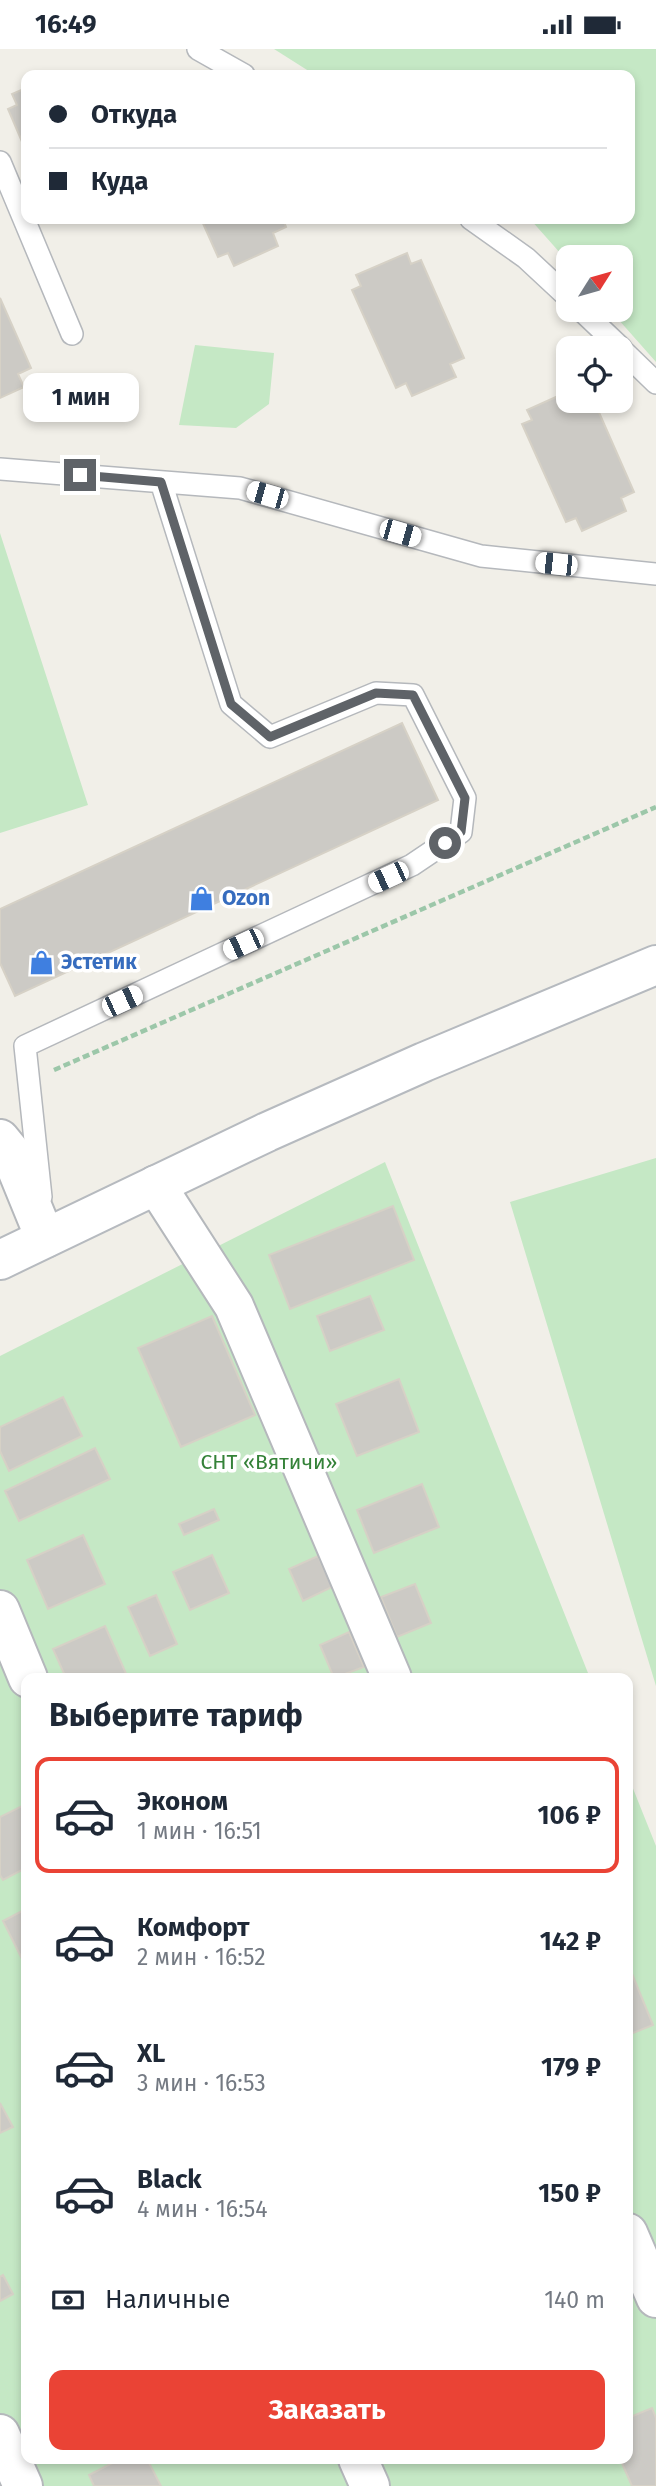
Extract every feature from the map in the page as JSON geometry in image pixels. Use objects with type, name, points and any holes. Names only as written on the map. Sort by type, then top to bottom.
[{"type":"street","points":[[0,1260],[267,1132],[412,1067],[656,965]]},
{"type":"street","points":[[0,1139],[9,1150],[45,1238]]},
{"type":"street","points":[[156,1185],[234,1306],[390,1673]]},
{"type":"street","points":[[0,1610],[27,1673]]},
{"type":"street","points":[[633,2245],[656,2298]]},
{"type":"street","points":[[0,2434],[23,2486]]},
{"type":"street","points":[[360,2464],[370,2486]]},
{"type":"lane","points":[[198,49],[235,70]]},
{"type":"lane","points":[[0,162],[21,212]]},
{"type":"lane","points":[[26,224],[72,334]]},
{"type":"lane","points":[[478,224],[526,258],[556,286]]},
{"type":"lane","points":[[593,322],[608,336]]},
{"type":"lane","points":[[633,361],[656,383]]},
{"type":"lane","points":[[0,469],[240,488],[481,556],[656,575]]},
{"type":"lane","points":[[45,1238],[25,1046],[412,866],[461,832],[465,798],[413,695],[376,693],[270,737],[231,704],[161,482]]},
{"type":"path","points":[[29,1081],[656,807]]},
{"type":"green space","points":[[274,49],[656,49],[656,362],[621,322],[634,322],[634,245],[556,245],[556,248],[534,224],[635,224],[635,70],[307,70]]},
{"type":"green space","points":[[195,345],[274,353],[269,404],[236,428],[179,425]]},
{"type":"green space","points":[[0,533],[88,805],[0,833]]},
{"type":"green space","points":[[656,1158],[656,1686],[510,1202]]},
{"type":"green space","name":"СНТ «Вятичи»","points":[[385,1162],[588,1673],[21,1673],[21,2464],[633,2464],[633,1788],[656,1846],[656,2486],[0,2486],[0,1356]]},
{"type":"building","points":[[21,90],[21,139],[8,109],[17,105],[12,94]]},
{"type":"building","points":[[203,224],[285,224],[286,227],[273,233],[278,246],[234,266],[228,253],[218,257]]},
{"type":"building","points":[[407,253],[411,264],[421,260],[464,358],[450,364],[456,377],[412,396],[406,383],[396,388],[352,290],[361,286],[356,275]]},
{"type":"building","points":[[0,298],[31,368],[18,374],[24,387],[0,398]]},
{"type":"building","points":[[556,397],[556,413],[599,413],[634,492],[621,498],[626,511],[582,531],[576,518],[566,522],[522,424],[532,420],[527,410]]},
{"type":"building","points":[[402,723],[438,800],[15,996],[0,963],[0,909]]},
{"type":"building","points":[[393,1206],[414,1260],[290,1309],[269,1255]]},
{"type":"building","points":[[370,1296],[384,1330],[330,1351],[317,1316]]},
{"type":"building","points":[[212,1316],[255,1415],[181,1447],[138,1348]]},
{"type":"building","points":[[399,1379],[419,1432],[357,1456],[336,1404]]},
{"type":"building","points":[[63,1397],[82,1436],[9,1471],[0,1451],[0,1427]]},
{"type":"building","points":[[95,1448],[110,1479],[19,1521],[5,1491]]},
{"type":"building","points":[[422,1484],[439,1527],[374,1553],[357,1510]]},
{"type":"building","points":[[214,1509],[219,1520],[184,1535],[179,1524]]},
{"type":"building","points":[[83,1535],[105,1584],[48,1609],[27,1560]]},
{"type":"building","points":[[212,1555],[229,1593],[190,1610],[173,1572]]},
{"type":"building","points":[[318,1556],[332,1587],[303,1601],[289,1569]]},
{"type":"building","points":[[415,1584],[431,1623],[397,1637],[381,1597]]},
{"type":"building","points":[[156,1595],[177,1644],[150,1656],[128,1607]]},
{"type":"building","points":[[105,1626],[126,1673],[64,1673],[53,1649]]},
{"type":"building","points":[[349,1632],[364,1667],[348,1673],[332,1673],[320,1645]]},
{"type":"building","points":[[21,1806],[21,1871],[3,1880],[0,1875],[0,1817]]},
{"type":"building","points":[[21,1912],[21,1957],[3,1921]]},
{"type":"building","points":[[633,1976],[653,2025],[633,2033]]},
{"type":"building","points":[[0,2103],[13,2127],[0,2133]]},
{"type":"building","points":[[3,2275],[13,2294],[0,2301],[0,2277]]},
{"type":"building","points":[[652,2408],[656,2418],[656,2486],[632,2486],[622,2464],[633,2464],[633,2416]]},
{"type":"building","points":[[110,2464],[150,2464],[161,2486],[94,2486],[89,2475]]},
{"type":"place","name":"Ozon","points":[[202,898]]},
{"type":"place","name":"Эстетик","points":[[41,962]]},
{"type":"route","points":[[80,475],[161,482],[231,704],[270,737],[376,693],[413,695],[465,798],[461,832],[445,843]]}]
